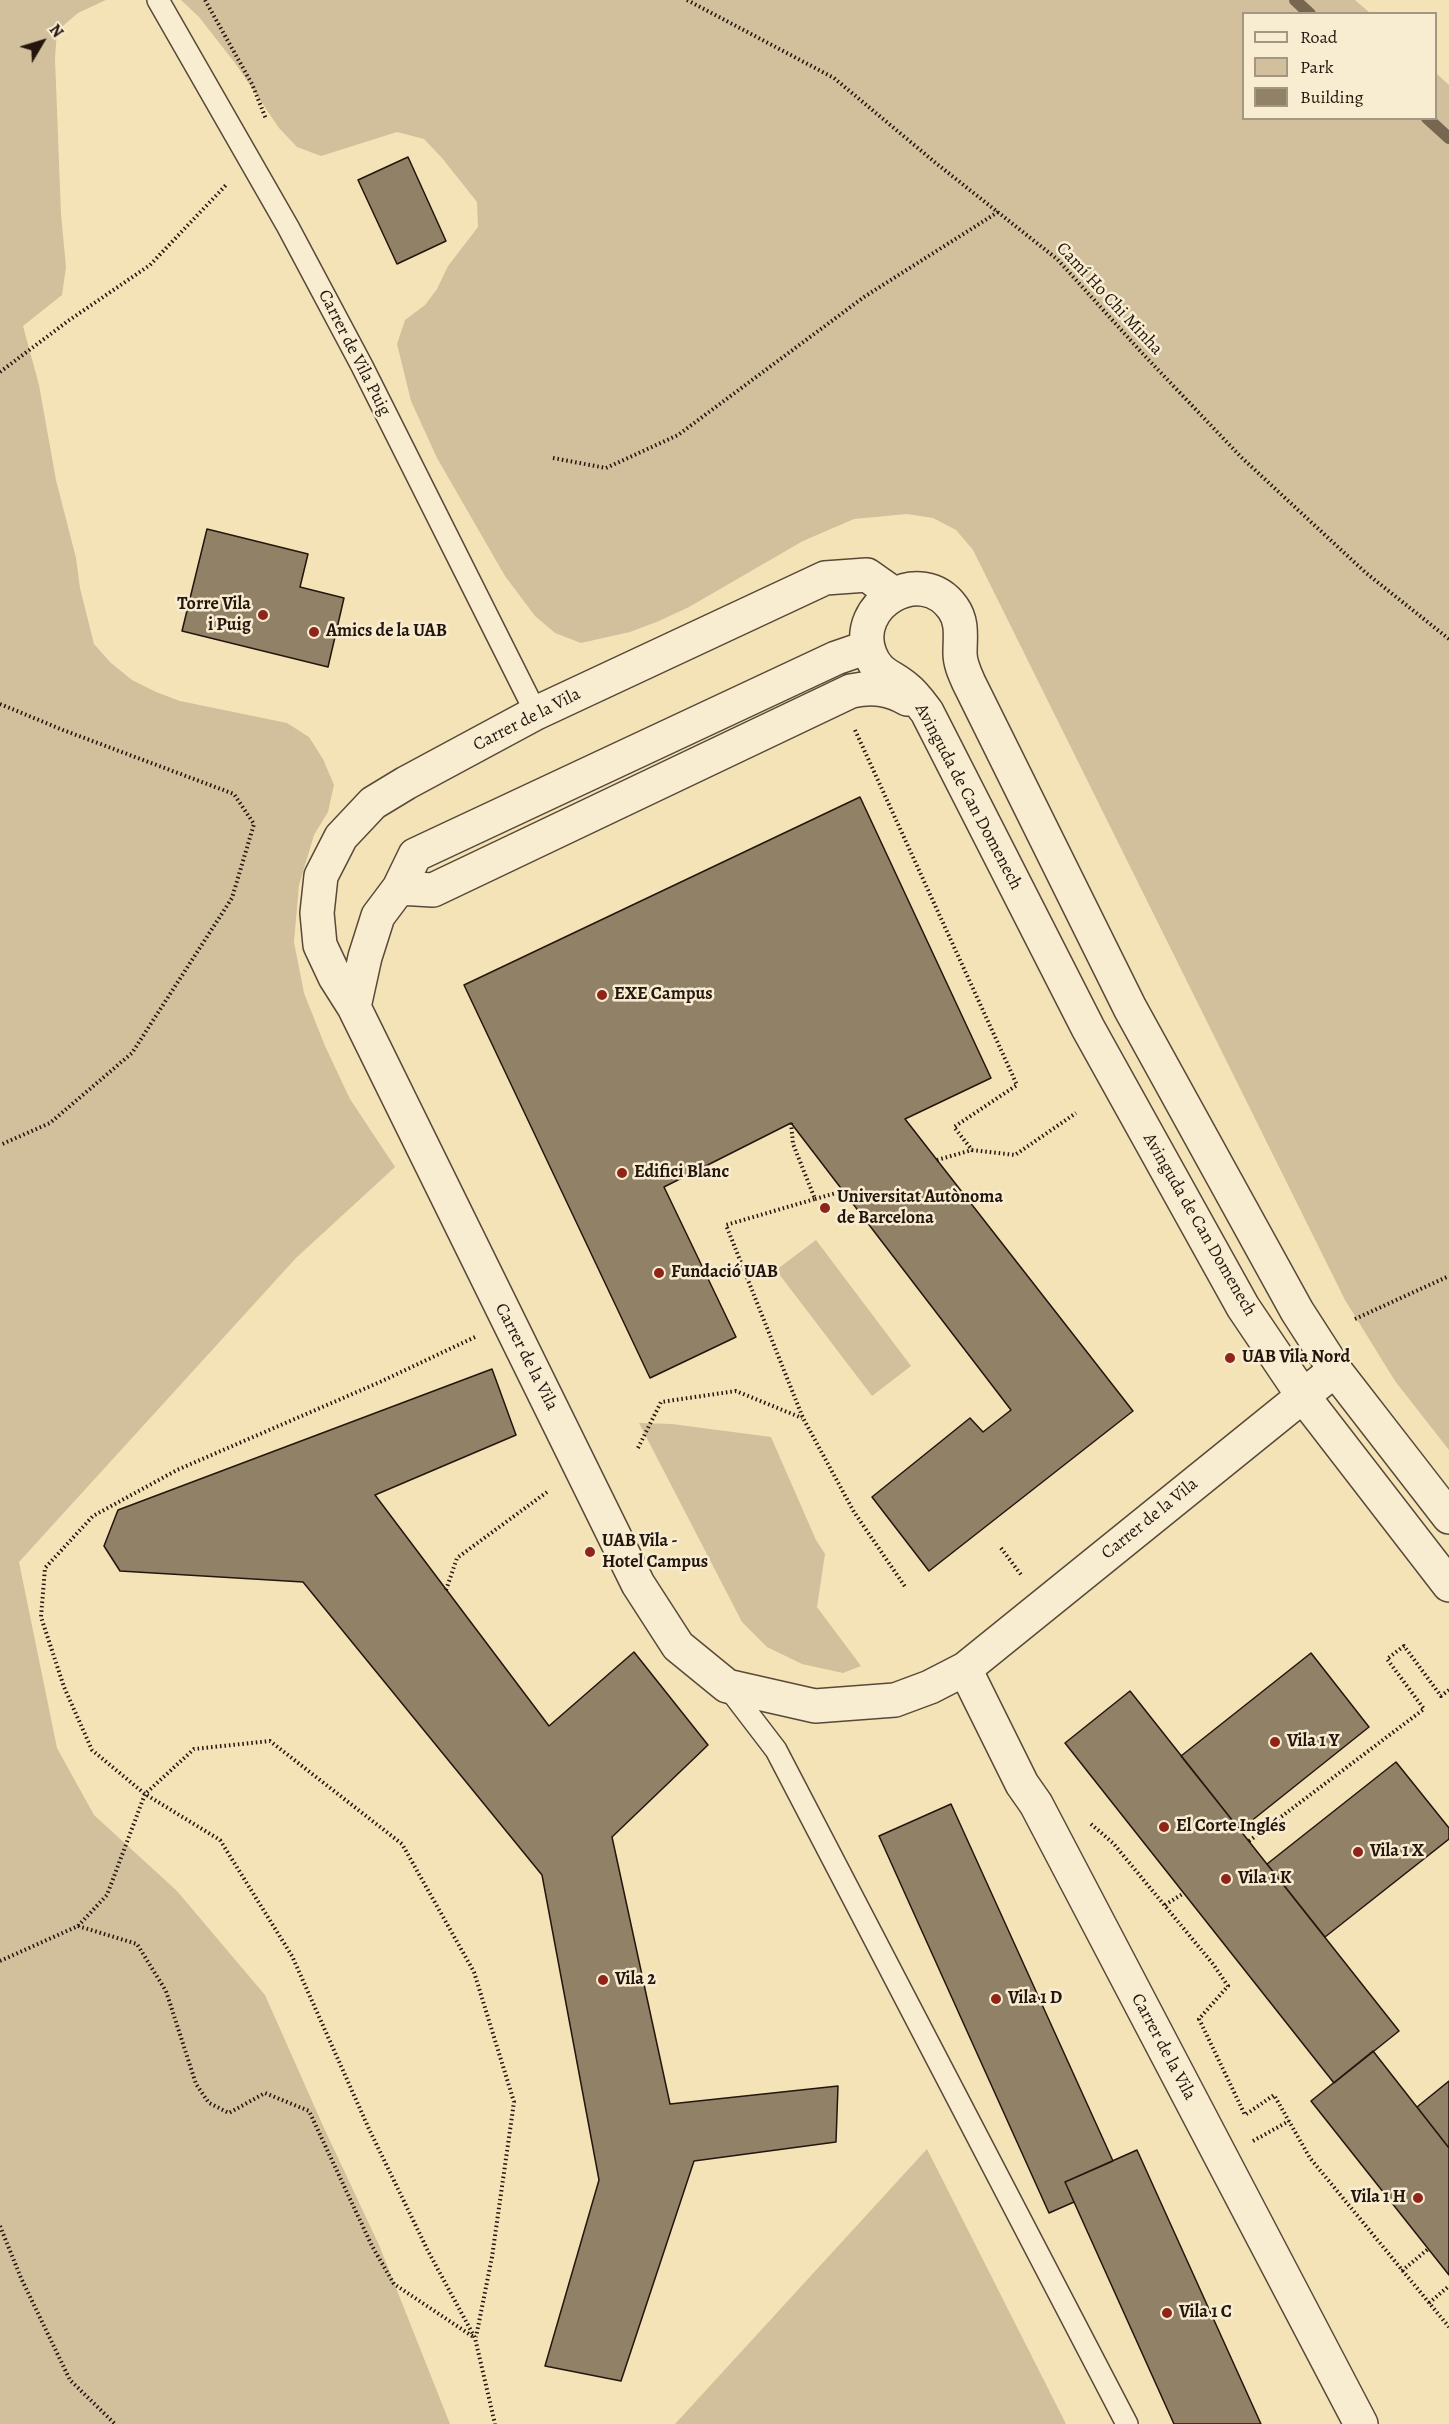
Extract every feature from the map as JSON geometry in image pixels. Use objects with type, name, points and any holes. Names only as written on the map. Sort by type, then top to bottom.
[{"type":"street","name":"Carrer de la Vila","points":[[894,594],[867,575],[825,578],[536,713],[406,783],[374,803],[341,837],[321,876],[317,913],[320,945],[335,977],[354,1007],[638,1584],[678,1646],[727,1686],[815,1706],[895,1700],[930,1687],[965,1669],[1335,1370]]},
{"type":"street","points":[[354,1007],[365,957],[378,916],[399,888],[415,855],[836,658],[868,647],[868,626],[878,607],[894,594],[910,588],[927,590],[942,597],[953,609],[960,625],[960,653],[969,683],[1130,1008],[1297,1311],[1335,1370],[1449,1517]]},
{"type":"street","name":"Avinguda de Can Domenech","points":[[868,647],[871,657],[883,674],[908,689],[927,712],[1088,1028],[1243,1307],[1303,1396],[1449,1585]]},
{"type":"street","points":[[399,888],[434,890],[851,691],[868,688],[886,689],[927,712]]},
{"type":"street","name":"Carrer de la Vila","points":[[965,1669],[1022,1784],[1041,1814],[1361,2424]]},
{"type":"lane","name":"Carrer de Vila Puig","points":[[158,0],[288,227],[362,366],[536,713]]},
{"type":"lane","name":"Carrer de la Vila","points":[[727,1686],[776,1750],[1127,2424]]},
{"type":"path","name":"Camí Ho Chi Minha","points":[[687,0],[834,78],[1057,259],[1241,457],[1366,573],[1449,639]]},
{"type":"path","points":[[0,372],[68,321],[150,265],[249,162]]},
{"type":"path","points":[[553,458],[606,468],[678,435],[864,297],[998,212]]},
{"type":"path","points":[[0,704],[234,794],[254,824],[232,898],[132,1053],[50,1123],[0,1145]]},
{"type":"path","points":[[861,742],[1017,1085],[954,1127],[972,1149]]},
{"type":"path","points":[[937,1160],[972,1149],[1015,1155],[1076,1113]]},
{"type":"path","points":[[791,1124],[793,1144],[815,1199]]},
{"type":"path","points":[[843,1191],[726,1225],[803,1418],[855,1512],[906,1588]]},
{"type":"path","points":[[1355,1319],[1449,1276]]},
{"type":"path","points":[[495,2424],[476,2338],[428,2251],[369,2129],[292,1956],[220,1840],[145,1794],[92,1750],[64,1686],[41,1617],[45,1568],[93,1516],[177,1470],[380,1382],[509,1322]]},
{"type":"path","points":[[638,1448],[662,1402],[736,1391],[803,1418]]},
{"type":"path","points":[[446,1590],[458,1558],[547,1492]]},
{"type":"path","points":[[1001,1548],[1024,1579]]},
{"type":"path","points":[[1249,1841],[1424,1709],[1387,1659],[1404,1646],[1441,1696],[1449,1690]]},
{"type":"path","points":[[0,1960],[78,1926],[107,1895],[145,1794],[194,1749],[270,1741],[402,1844],[474,1972],[514,2102],[492,2257],[476,2338]]},
{"type":"path","points":[[1088,1821],[1113,1843],[1214,1964],[1228,1986],[1199,2019],[1245,2115],[1274,2095],[1310,2158],[1449,2328]]},
{"type":"path","points":[[1165,1905],[1184,1893]]},
{"type":"path","points":[[78,1926],[137,1944],[166,1991],[196,2084],[209,2103],[229,2113],[265,2093],[309,2111],[372,2246],[394,2284],[476,2338]]},
{"type":"path","points":[[1244,2145],[1289,2121]]},
{"type":"path","points":[[0,2226],[21,2278],[70,2380],[115,2424]]},
{"type":"path","points":[[1402,2271],[1428,2248]]},
{"type":"path","points":[[1429,2303],[1449,2286]]},
{"type":"green space","points":[[0,0],[106,0],[78,13],[57,31],[55,58],[61,214],[66,267],[62,295],[23,326],[39,385],[56,480],[76,558],[80,588],[94,644],[111,663],[132,680],[156,692],[180,701],[287,723],[309,737],[323,759],[334,785],[328,812],[314,835],[299,885],[294,942],[304,993],[325,1046],[350,1099],[395,1167],[296,1258],[19,1562],[57,1748],[94,1815],[177,1891],[265,1995],[379,2245],[450,2424],[0,2424]]},
{"type":"green space","points":[[181,0],[1355,0],[1369,12],[1242,12],[1242,120],[1437,120],[1437,74],[1449,85],[1449,1450],[1395,1381],[1345,1300],[973,550],[956,530],[933,518],[907,514],[854,519],[803,541],[689,607],[659,621],[630,632],[581,643],[555,633],[535,616],[505,576],[437,458],[411,401],[397,344],[405,320],[425,305],[437,289],[448,266],[478,227],[477,202],[424,139],[397,132],[321,156],[297,147],[279,128],[235,63],[199,17]]},
{"type":"green space","points":[[816,1240],[911,1366],[872,1396],[776,1270]]},
{"type":"green space","points":[[639,1423],[672,1424],[771,1437],[816,1540],[825,1554],[817,1607],[861,1666],[843,1673],[802,1664],[767,1647],[742,1622]]},
{"type":"green space","points":[[927,2149],[1066,2424],[675,2424]]},
{"type":"building","points":[[408,157],[446,241],[397,264],[358,180]]},
{"type":"building","name":"Torre Vila i Puig","points":[[207,529],[308,554],[300,587],[344,598],[328,667],[182,631]]},
{"type":"building","name":"Edifici Blanc","points":[[860,797],[991,1078],[905,1119],[1133,1411],[929,1571],[872,1497],[970,1418],[983,1432],[1011,1410],[791,1123],[664,1187],[736,1337],[650,1378],[464,985]]},
{"type":"building","name":"Vila 2","points":[[492,1369],[516,1435],[375,1495],[549,1726],[634,1652],[708,1745],[612,1837],[670,2104],[838,2086],[836,2142],[694,2161],[621,2381],[545,2366],[599,2180],[542,1875],[303,1582],[120,1571],[104,1546],[118,1510]]},
{"type":"building","name":"Vila 1 Y","points":[[1311,1653],[1369,1727],[1240,1830],[1181,1756]]},
{"type":"building","name":"Vila 1 K","points":[[1130,1691],[1399,2031],[1334,2083],[1065,1743]]},
{"type":"building","name":"Vila 1 X","points":[[1396,1762],[1449,1828],[1449,1839],[1325,1937],[1267,1864]]},
{"type":"building","name":"Vila 1 D","points":[[951,1804],[1113,2161],[1065,2182],[1074,2202],[1049,2213],[879,1836]]},
{"type":"building","name":"Vila 1 H","points":[[1373,2051],[1449,2148],[1449,2275],[1311,2101]]},
{"type":"building","points":[[1449,2081],[1449,2148],[1417,2107]]},
{"type":"building","name":"Vila 1 C","points":[[1137,2150],[1261,2424],[1174,2424],[1065,2182]]},
{"type":"waterway","points":[[1295,0],[1308,12]]},
{"type":"waterway","points":[[1429,120],[1449,138]]},
{"type":"place","name":"Torre Vila i Puig","points":[[263,615]]},
{"type":"place","name":"Amics de la UAB","points":[[314,632]]},
{"type":"place","name":"EXE Campus","points":[[602,995]]},
{"type":"place","name":"Edifici Blanc","points":[[622,1173]]},
{"type":"place","name":"Universitat Autònoma de Barcelona","points":[[825,1208]]},
{"type":"place","name":"Fundació UAB","points":[[659,1273]]},
{"type":"place","name":"UAB Vila Nord","points":[[1230,1358]]},
{"type":"place","name":"UAB Vila - Hotel Campus","points":[[590,1552]]},
{"type":"place","name":"Vila 1 Y","points":[[1275,1742]]},
{"type":"place","name":"El Corte Inglés","points":[[1164,1827]]},
{"type":"place","name":"Vila 1 X","points":[[1358,1852]]},
{"type":"place","name":"Vila 1 K","points":[[1226,1879]]},
{"type":"place","name":"Vila 2","points":[[603,1980]]},
{"type":"place","name":"Vila 1 D","points":[[996,1999]]},
{"type":"place","name":"Vila 1 H","points":[[1418,2198]]},
{"type":"place","name":"Vila 1 C","points":[[1167,2313]]}]
